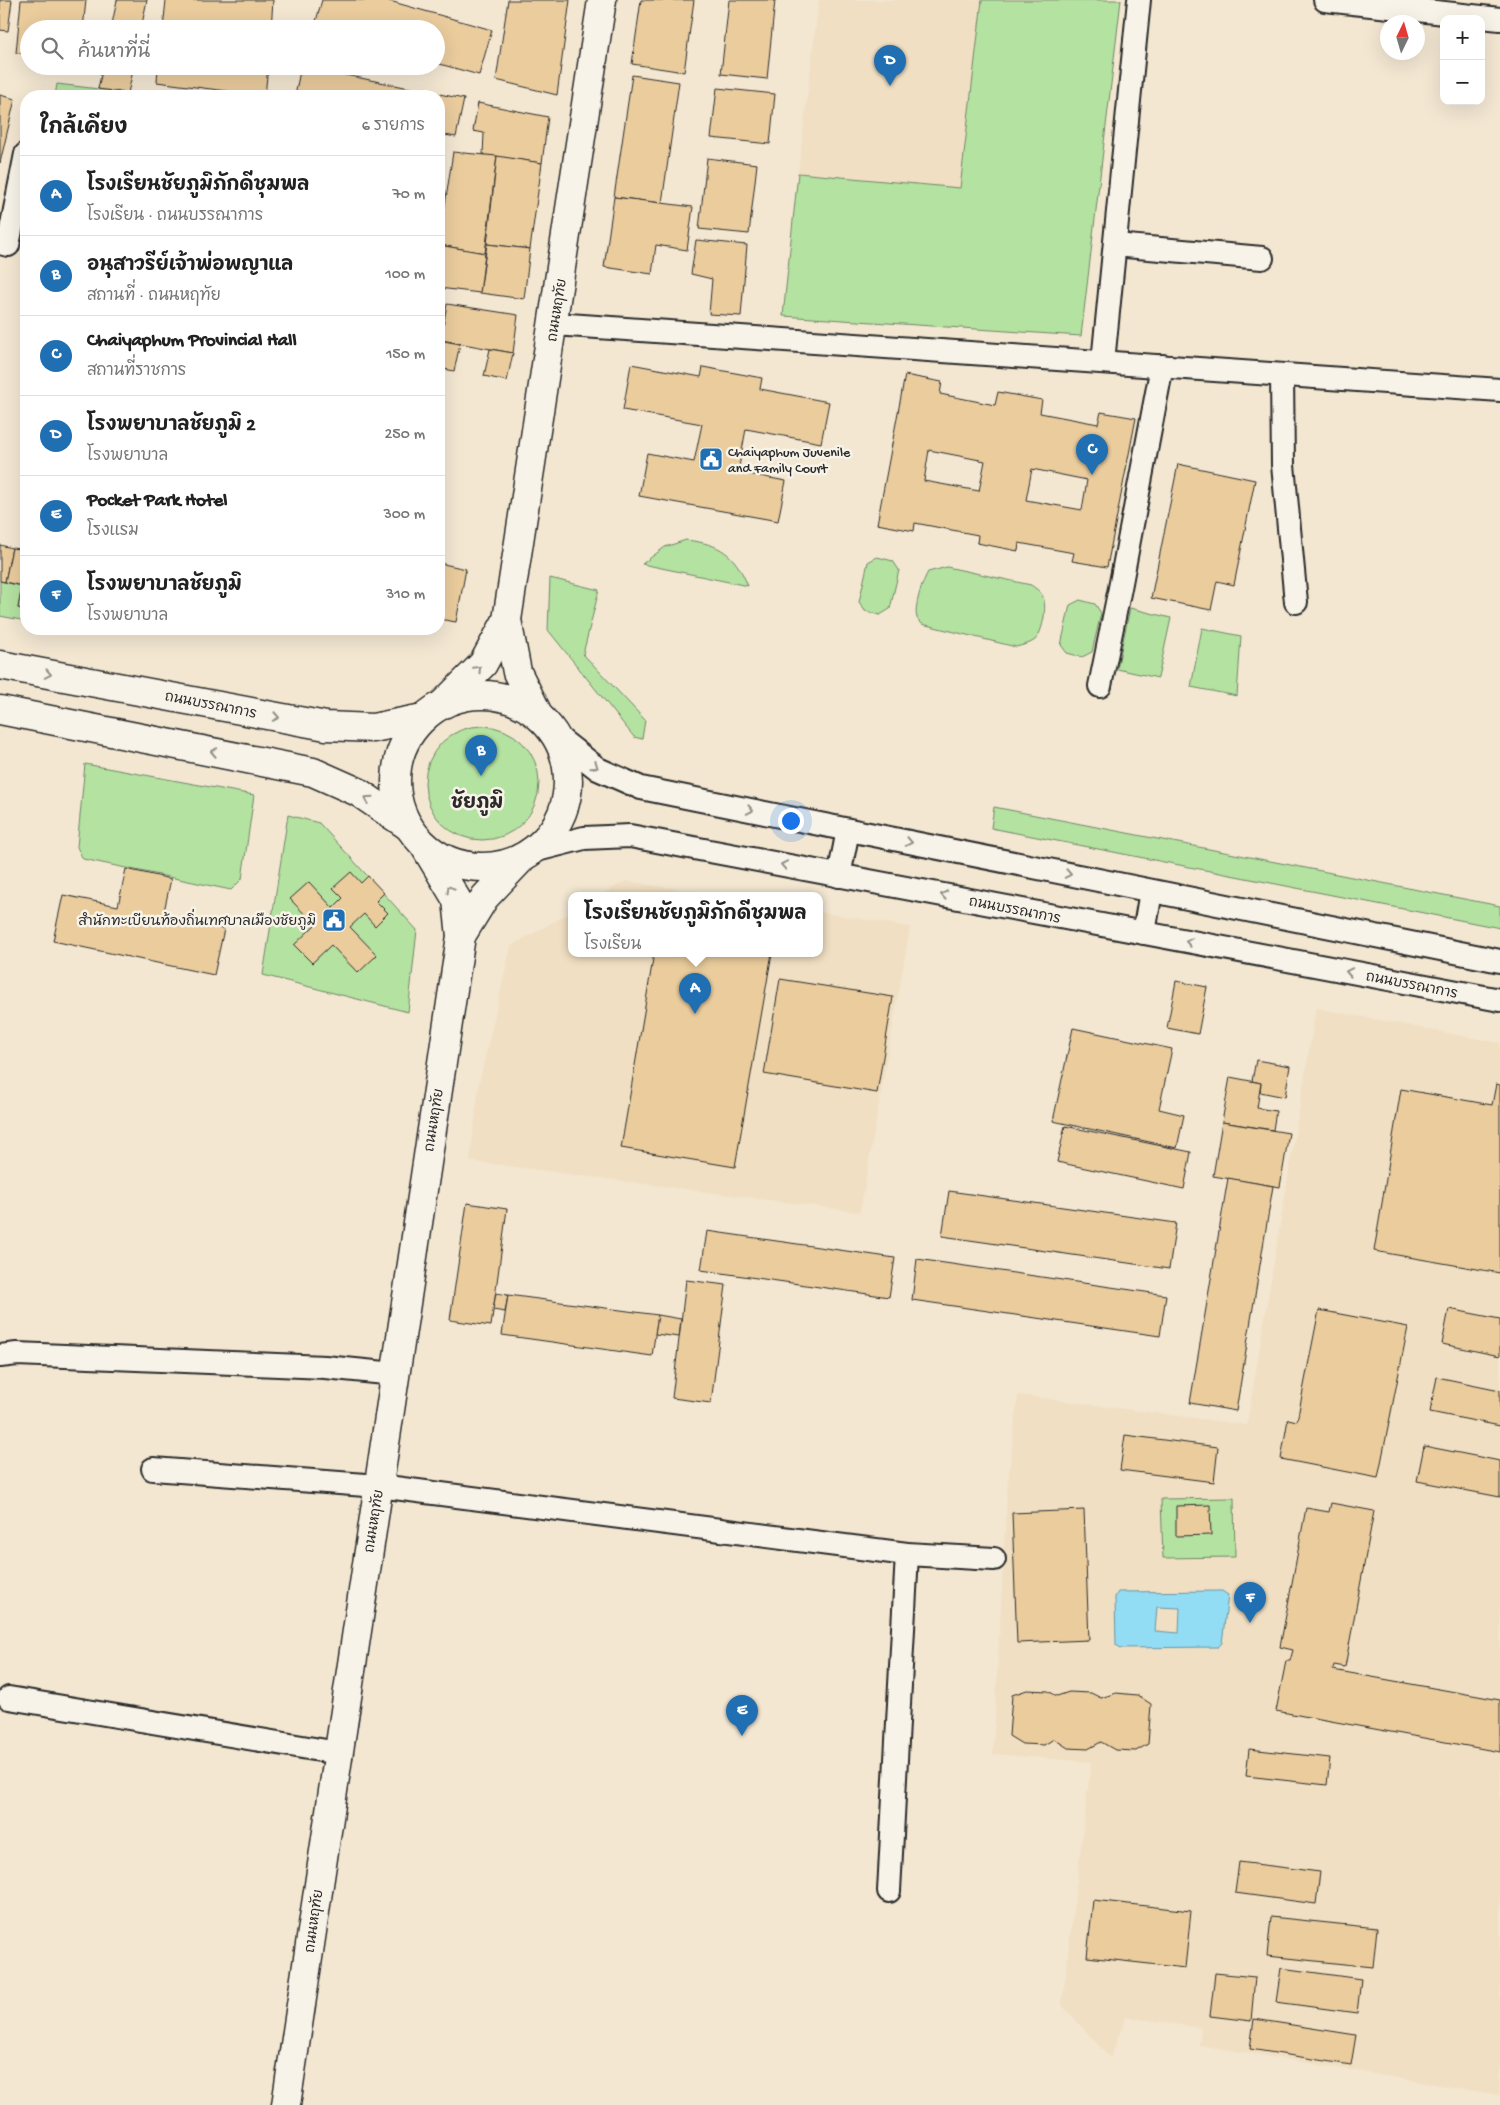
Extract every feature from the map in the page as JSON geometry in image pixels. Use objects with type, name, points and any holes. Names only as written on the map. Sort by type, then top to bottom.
[{"type":"main road","name":"ถนนหฤทัย","points":[[548,726],[517,672],[508,620],[602,0]]},
{"type":"main road","name":"ถนนหฤทัย","points":[[433,711],[483,664],[508,620]]},
{"type":"main road","name":"ถนนบรรณาการ","points":[[0,665],[326,726],[373,728],[433,711]]},
{"type":"main road","points":[[0,710],[313,772],[358,792],[444,858],[468,866],[495,866],[525,855],[544,841],[560,818],[568,791],[566,763],[548,726],[518,702],[492,696],[468,696],[433,711],[407,738],[398,759],[395,781],[398,804],[416,836]]},
{"type":"main road","name":"ถนนหฤทัย","points":[[286,2105],[461,936],[457,900],[416,836]]},
{"type":"main road","name":"ถนนหฤทัย","points":[[461,936],[485,897],[525,855]]},
{"type":"street","points":[[1103,362],[1139,0]]},
{"type":"street","points":[[1325,0],[1500,19]]},
{"type":"street","points":[[0,243],[8,245],[20,184]]},
{"type":"street","points":[[1115,245],[1262,258]]},
{"type":"street","points":[[554,324],[1500,390]]},
{"type":"street","points":[[1100,686],[1162,366]]},
{"type":"street","points":[[1282,375],[1283,465],[1296,602]]},
{"type":"street","points":[[548,726],[598,769],[641,788],[1500,961]]},
{"type":"street","points":[[839,876],[848,830]]},
{"type":"street","name":"ถนนบรรณาการ","points":[[525,855],[584,838],[630,836],[1500,1000]]},
{"type":"street","points":[[1144,933],[1151,891]]},
{"type":"street","points":[[0,1356],[17,1354],[325,1367],[395,1374]]},
{"type":"street","points":[[154,1468],[378,1486],[907,1554],[994,1560]]},
{"type":"street","points":[[889,1891],[907,1554]]},
{"type":"street","points":[[9,1698],[338,1753]]},
{"type":"shaded area","points":[[819,0],[982,0],[960,188],[798,173]]},
{"type":"shaded area","points":[[626,881],[695,892],[606,892]]},
{"type":"shaded area","points":[[823,913],[910,927],[860,1212],[470,1161],[479,1083],[511,946],[568,914],[568,957],[823,957]]},
{"type":"shaded area","points":[[1316,1008],[1500,1043],[1500,2095],[1199,2045],[1201,2028],[1126,2017],[1110,2058],[1062,2005],[1091,1762],[993,1754],[1007,1491],[1018,1395],[1247,1425]]},
{"type":"green space","points":[[982,0],[1121,0],[1081,336],[783,316],[798,173],[960,188]]},
{"type":"green space","points":[[57,84],[108,90],[56,90]]},
{"type":"green space","points":[[686,540],[709,544],[725,552],[738,566],[748,586],[642,564],[665,547]]},
{"type":"green space","points":[[877,557],[893,561],[899,570],[890,609],[880,615],[865,611],[859,602],[868,562]]},
{"type":"green space","points":[[947,567],[1031,585],[1041,594],[1045,605],[1044,618],[1035,640],[1016,647],[922,624],[917,619],[916,608],[926,576],[928,572]]},
{"type":"green space","points":[[550,578],[599,590],[583,654],[645,720],[642,739],[634,737],[548,630]]},
{"type":"green space","points":[[0,581],[20,586],[18,608],[20,608],[20,620],[0,616]]},
{"type":"green space","points":[[1080,600],[1095,604],[1101,613],[1092,652],[1082,657],[1067,653],[1061,645],[1070,605]]},
{"type":"green space","points":[[1130,608],[1171,618],[1158,678],[1117,669]]},
{"type":"green space","points":[[1202,628],[1241,636],[1237,696],[1191,687]]},
{"type":"green space","points":[[482,726],[504,730],[514,735],[530,751],[535,761],[539,783],[535,805],[530,815],[514,831],[504,836],[482,840],[460,836],[450,831],[434,815],[429,805],[425,783],[429,761],[434,751],[450,735],[460,730]]},
{"type":"green space","points":[[85,764],[254,795],[242,879],[231,890],[83,859],[77,847]]},
{"type":"green space","points":[[994,807],[1500,906],[1500,928],[991,828]]},
{"type":"green space","points":[[288,815],[319,823],[417,930],[408,1012],[263,975]]},
{"type":"green space","points":[[1234,1498],[1235,1557],[1163,1558],[1161,1499]]},
{"type":"water","points":[[1222,1591],[1228,1595],[1222,1643],[1218,1647],[1121,1648],[1116,1645],[1115,1597],[1118,1592]],"holes":[[[1157,1607],[1180,1608],[1179,1633],[1155,1631]]]},
{"type":"building","points":[[0,0],[12,0],[8,31],[0,30]]},
{"type":"building","points":[[21,0],[86,0],[84,20],[20,20],[20,53],[16,53]]},
{"type":"building","points":[[117,0],[147,0],[143,20],[113,20]]},
{"type":"building","points":[[166,0],[273,0],[272,20],[164,20]]},
{"type":"building","points":[[322,0],[386,0],[492,30],[479,75],[445,66],[445,20],[316,20]]},
{"type":"building","points":[[508,0],[570,0],[557,95],[496,80]]},
{"type":"building","points":[[641,0],[694,0],[684,72],[632,64]]},
{"type":"building","points":[[729,0],[775,0],[767,79],[721,74]]},
{"type":"building","points":[[101,75],[132,75],[129,90],[98,89]]},
{"type":"building","points":[[157,75],[267,75],[266,90],[219,90],[157,82]]},
{"type":"building","points":[[299,75],[345,75],[420,90],[296,90]]},
{"type":"building","points":[[632,75],[679,82],[662,203],[614,197]]},
{"type":"building","points":[[717,88],[775,94],[770,144],[711,138]]},
{"type":"building","points":[[0,95],[15,99],[0,163]]},
{"type":"building","points":[[445,95],[464,99],[456,137],[445,135]]},
{"type":"building","points":[[478,103],[548,117],[542,163],[483,155],[484,133],[473,131]]},
{"type":"building","points":[[453,152],[497,156],[485,253],[445,246],[445,205]]},
{"type":"building","points":[[497,156],[542,163],[530,249],[487,244]]},
{"type":"building","points":[[707,158],[757,164],[749,234],[699,229]]},
{"type":"building","points":[[614,197],[693,207],[687,250],[656,245],[652,274],[604,267]]},
{"type":"building","points":[[696,240],[747,245],[741,316],[709,314],[712,279],[691,274]]},
{"type":"building","points":[[487,244],[530,249],[524,299],[480,293]]},
{"type":"building","points":[[445,246],[485,253],[480,293],[445,289]]},
{"type":"building","points":[[447,304],[518,315],[513,353],[445,341]]},
{"type":"building","points":[[445,341],[460,344],[454,371],[445,369]]},
{"type":"building","points":[[490,349],[513,353],[507,381],[484,376]]},
{"type":"building","points":[[631,364],[701,377],[703,367],[762,378],[760,389],[829,402],[821,443],[746,429],[738,472],[786,481],[778,521],[639,496],[647,453],[694,462],[702,424],[623,410]]},
{"type":"building","points":[[905,375],[942,382],[940,394],[995,405],[998,392],[1042,400],[1040,413],[1098,424],[1101,412],[1136,418],[1107,567],[1072,561],[1074,553],[1019,543],[1018,551],[977,543],[978,535],[915,523],[914,531],[877,524]],"holes":[[[929,450],[985,461],[979,491],[924,481]],[[1032,469],[1087,480],[1082,510],[1026,500]]]},
{"type":"building","points":[[1178,464],[1255,480],[1234,585],[1217,581],[1211,610],[1151,598]]},
{"type":"building","points":[[0,545],[12,548],[5,582],[0,581]]},
{"type":"building","points":[[12,548],[20,549],[20,586],[5,582]]},
{"type":"building","points":[[445,564],[466,569],[456,622],[445,620]]},
{"type":"building","points":[[126,869],[171,879],[163,916],[224,929],[214,975],[53,941],[63,895],[118,906]]},
{"type":"building","name":"สำนักทะเบียนท้องถิ่นเทศบาลเมืองชัยภูมิ","points":[[351,872],[361,883],[368,876],[384,893],[376,901],[388,913],[375,926],[364,914],[350,927],[377,955],[358,973],[331,945],[312,963],[294,945],[315,925],[290,899],[309,882],[333,908],[343,898],[333,888]]},
{"type":"building","points":[[653,957],[771,957],[735,1167],[621,1148]]},
{"type":"building","points":[[780,979],[893,997],[877,1093],[764,1074]]},
{"type":"building","points":[[1176,981],[1207,987],[1198,1034],[1167,1028]]},
{"type":"building","points":[[1073,1028],[1172,1049],[1159,1109],[1184,1115],[1177,1148],[1053,1121]]},
{"type":"building","points":[[1256,1060],[1290,1066],[1285,1097],[1260,1092],[1261,1083],[1252,1081]]},
{"type":"building","points":[[1230,1077],[1261,1083],[1257,1108],[1276,1111],[1273,1130],[1222,1122]]},
{"type":"building","points":[[1496,1084],[1500,1085],[1500,1273],[1374,1251],[1401,1089],[1492,1105]]},
{"type":"building","points":[[1222,1122],[1289,1133],[1280,1187],[1213,1176]]},
{"type":"building","points":[[1065,1126],[1191,1152],[1184,1189],[1057,1162]]},
{"type":"building","points":[[1228,1178],[1273,1186],[1236,1411],[1190,1403]]},
{"type":"building","points":[[949,1191],[1176,1223],[1169,1269],[942,1236]]},
{"type":"building","points":[[467,1203],[507,1209],[491,1326],[450,1320]]},
{"type":"building","points":[[707,1231],[895,1258],[889,1297],[701,1270]]},
{"type":"building","points":[[917,1259],[1166,1295],[1160,1336],[912,1300]]},
{"type":"building","points":[[686,1280],[726,1285],[711,1403],[672,1398]]},
{"type":"building","points":[[496,1293],[508,1295],[505,1312],[493,1310]]},
{"type":"building","points":[[508,1295],[658,1315],[652,1356],[502,1335]]},
{"type":"building","points":[[1449,1309],[1500,1319],[1500,1356],[1442,1344]]},
{"type":"building","points":[[1319,1310],[1408,1327],[1378,1478],[1281,1459],[1288,1419],[1297,1421]]},
{"type":"building","points":[[658,1315],[681,1319],[679,1337],[655,1334]]},
{"type":"building","points":[[1437,1377],[1500,1390],[1500,1426],[1430,1412]]},
{"type":"building","points":[[1125,1435],[1218,1447],[1214,1482],[1120,1470]]},
{"type":"building","points":[[1424,1446],[1500,1461],[1500,1497],[1417,1481]]},
{"type":"building","points":[[1331,1503],[1374,1511],[1345,1667],[1334,1665],[1333,1670],[1500,1700],[1500,1752],[1276,1711],[1286,1661],[1290,1661],[1293,1650],[1280,1647],[1306,1508],[1329,1512]]},
{"type":"building","points":[[1210,1505],[1211,1535],[1176,1536],[1176,1506]]},
{"type":"building","points":[[1084,1510],[1089,1640],[1017,1643],[1012,1513]]},
{"type":"building","points":[[1027,1690],[1048,1691],[1057,1696],[1069,1692],[1091,1693],[1101,1698],[1116,1693],[1137,1695],[1151,1704],[1148,1744],[1136,1751],[1115,1750],[1101,1742],[1088,1749],[1068,1748],[1054,1739],[1044,1745],[1022,1744],[1009,1736],[1012,1695]]},
{"type":"building","points":[[1249,1749],[1330,1758],[1327,1785],[1246,1776]]},
{"type":"building","points":[[1239,1862],[1320,1872],[1316,1904],[1235,1893]]},
{"type":"building","points":[[1093,1900],[1191,1911],[1185,1968],[1087,1957]]},
{"type":"building","points":[[1271,1917],[1377,1928],[1373,1967],[1267,1956]]},
{"type":"building","points":[[1281,1968],[1361,1979],[1357,2013],[1276,2002]]},
{"type":"building","points":[[1215,1973],[1255,1977],[1251,2021],[1210,2016]]},
{"type":"building","points":[[1254,2019],[1356,2035],[1351,2065],[1250,2049]]},
{"type":"place","name":"โรงพยาบาลชัยภูมิ 2","points":[[890,86]]},
{"type":"place","name":"Chaiyaphum Juvenile and Family Court","points":[[711,459]]},
{"type":"place","name":"Chaiyaphum Provincial Hall","points":[[1092,475]]},
{"type":"place","name":"อนุสาวรีย์เจ้าพ่อพญาแล","points":[[481,776]]},
{"type":"place","name":"สำนักทะเบียนท้องถิ่นเทศบาลเมืองชัยภูมิ","points":[[334,920]]},
{"type":"place","name":"โรงเรียนชัยภูมิภักดีชุมพล","points":[[695,1014]]},
{"type":"place","name":"โรงพยาบาลชัยภูมิ","points":[[1250,1623]]},
{"type":"place","name":"Pocket Park Hotel","points":[[742,1736]]},
{"type":"district","name":"ชัยภูมิ","points":[[477,801]]}]
